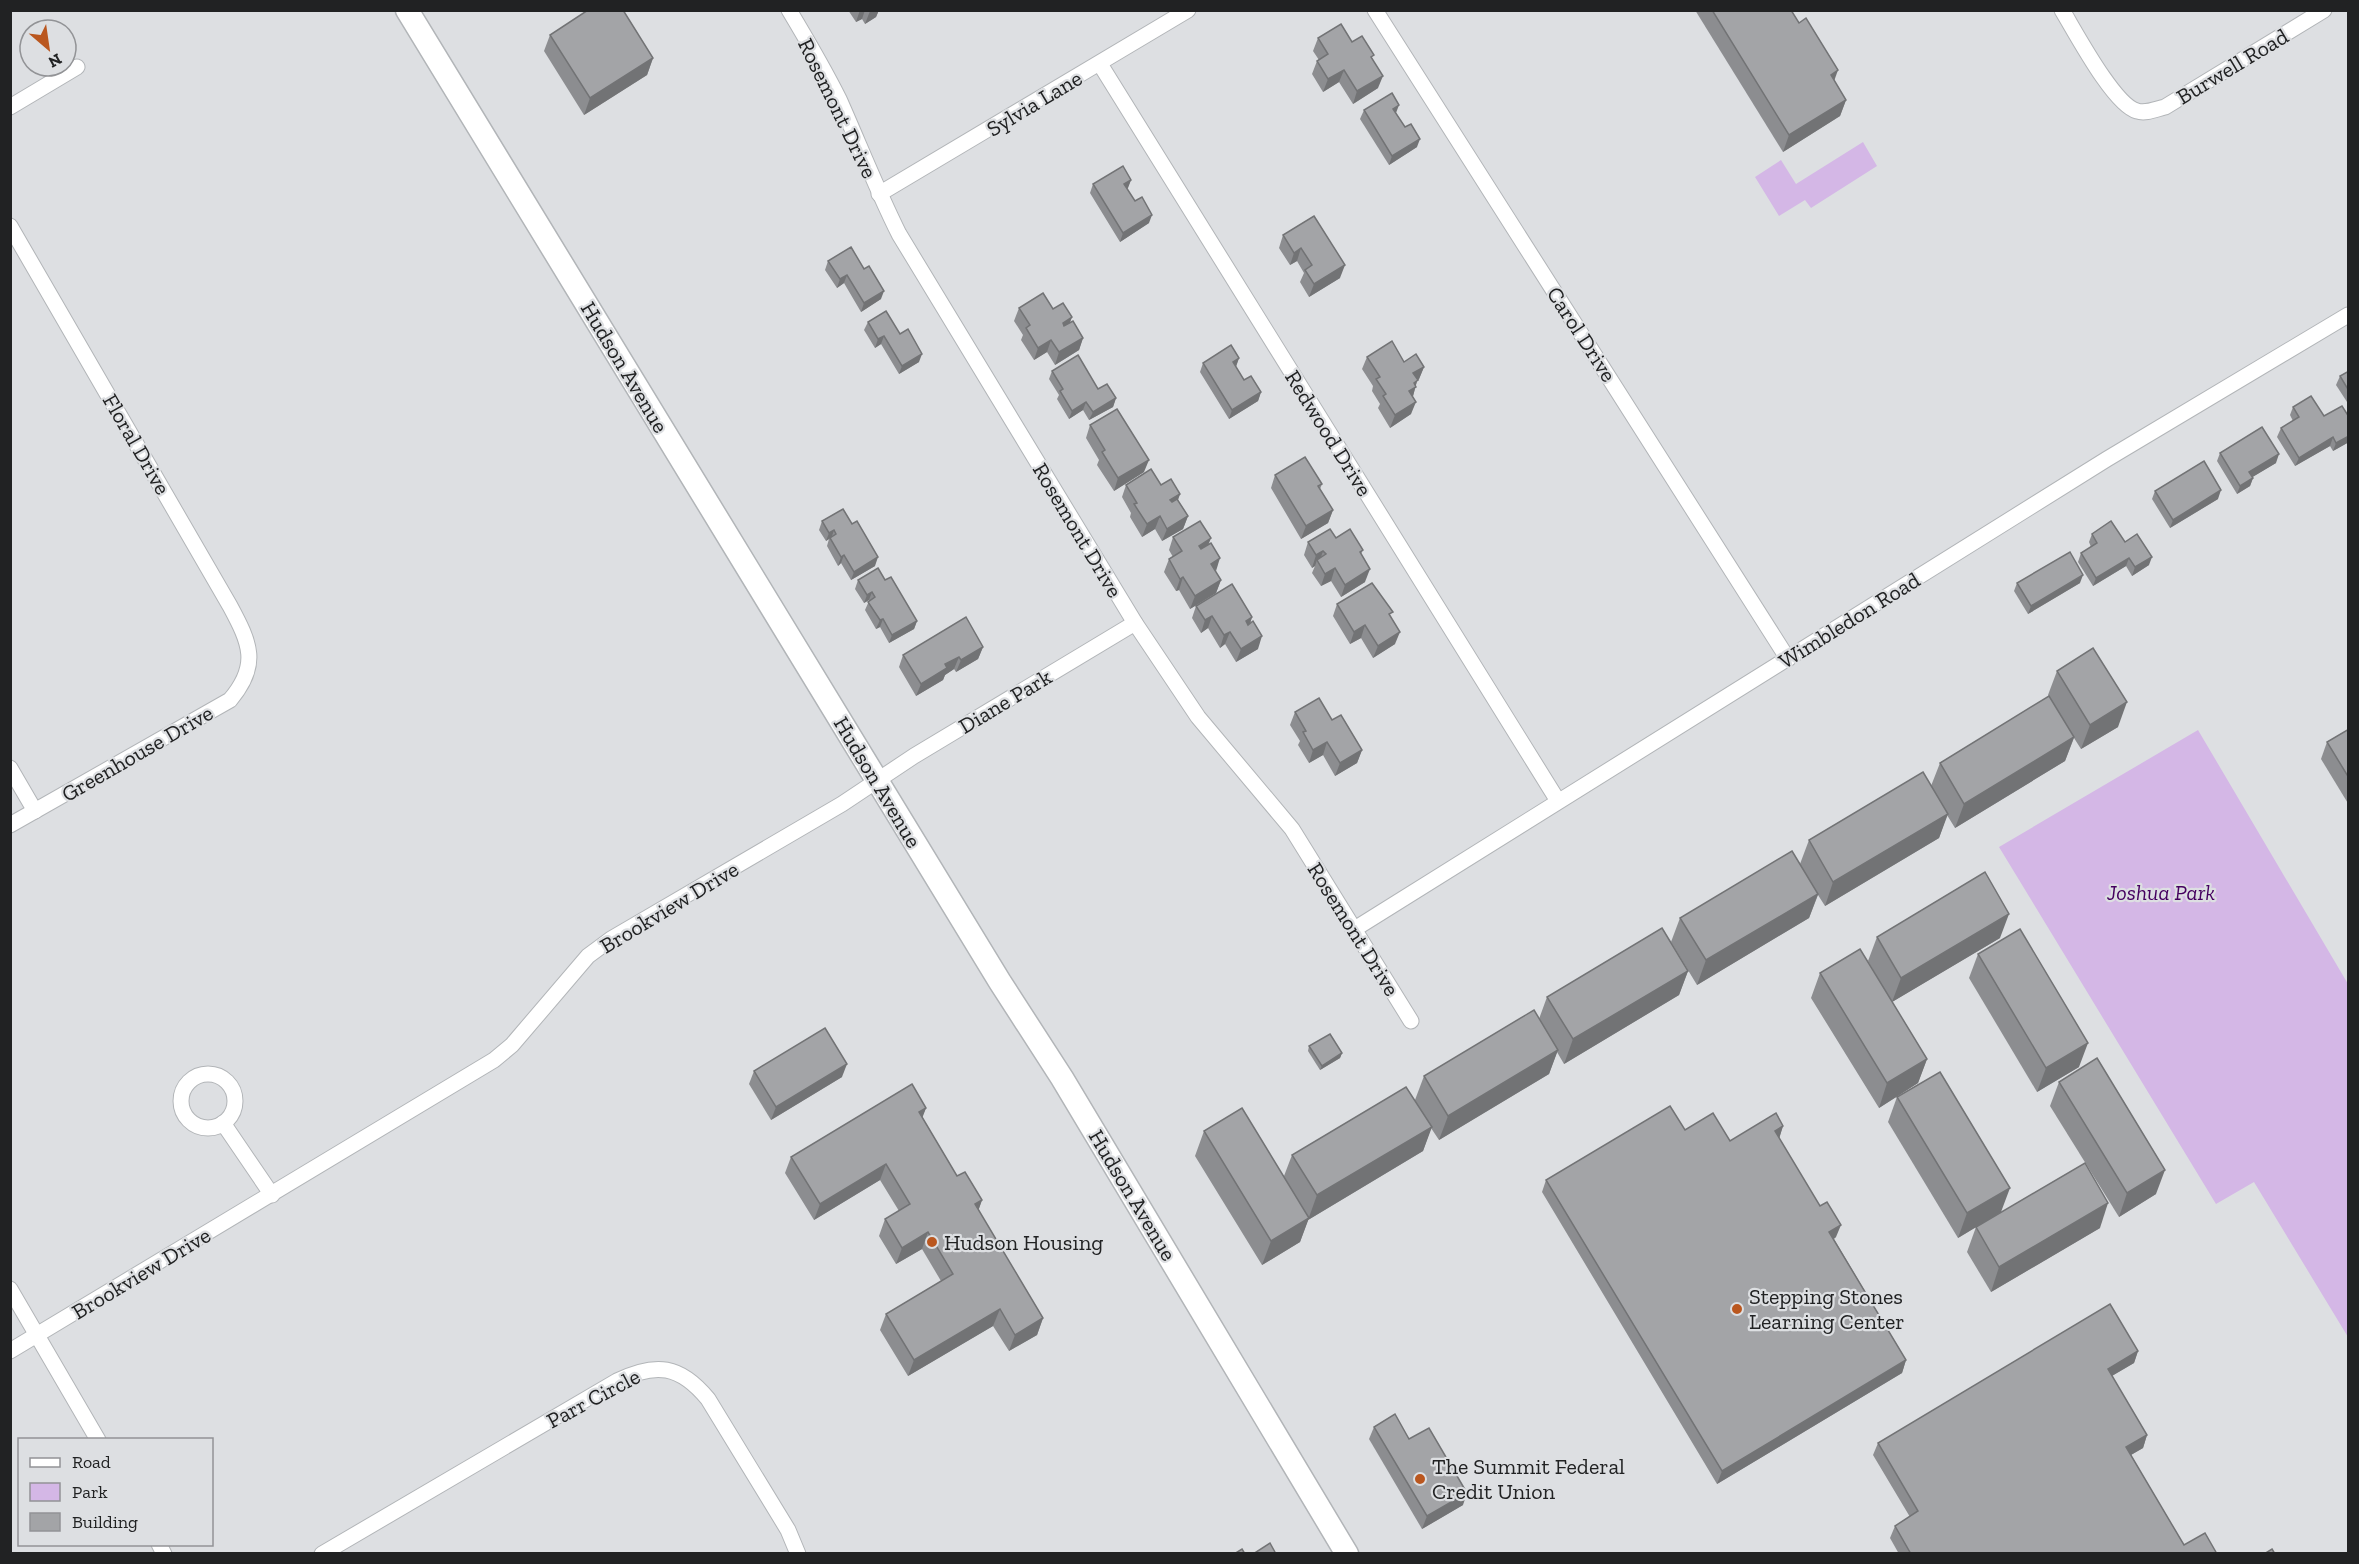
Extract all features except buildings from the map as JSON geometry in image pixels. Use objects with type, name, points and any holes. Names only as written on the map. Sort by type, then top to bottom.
[{"type":"main road","name":"Hudson Avenue","points":[[407,10],[1000,982],[1062,1078],[1347,1554]]},
{"type":"street","name":"Rosemont Drive","points":[[789,10],[822,65],[879,195],[899,234],[1135,623],[1198,717],[1292,829],[1411,1021]]},
{"type":"street","name":"Sylvia Lane","points":[[879,195],[1188,10]]},
{"type":"street","name":"Carol Drive","points":[[1375,10],[1788,659]]},
{"type":"street","name":"Burwell Road","points":[[2062,10],[2110,87],[2122,102],[2137,111],[2149,112],[2165,107],[2324,10]]},
{"type":"street","name":"Redwood Drive","points":[[1100,64],[1558,801]]},
{"type":"street","points":[[10,108],[59,78]]},
{"type":"street","name":"Floral Drive","points":[[10,226],[230,606],[248,645],[249,667]]},
{"type":"street","name":"Wimbledon Road","points":[[1353,930],[2107,459],[2349,315]]},
{"type":"street","name":"Diane Park","points":[[878,781],[914,756],[1135,623]]},
{"type":"street","name":"Greenhouse Drive","points":[[10,825],[230,700],[242,685],[249,667]]},
{"type":"street","points":[[10,768],[35,810]]},
{"type":"street","name":"Brookview Drive","points":[[10,1351],[494,1060],[519,1038],[588,956],[611,939],[878,781]]},
{"type":"street","points":[[224,1123],[272,1195]]},
{"type":"street","points":[[10,1288],[97,1438]]},
{"type":"street","name":"Parr Circle","points":[[322,1554],[617,1381],[651,1368],[668,1369],[684,1376],[696,1385],[708,1400],[788,1530],[798,1554]]},
{"type":"green space","points":[[1863,142],[1877,166],[1811,208],[1805,200],[1779,216],[1755,177],[1781,160],[1796,184]]},
{"type":"green space","name":"Joshua Park","points":[[2198,730],[2348,984],[2348,1337],[2254,1182],[2216,1204],[1999,847]]},
{"type":"place","name":"Hudson Housing","points":[[932,1242]]},
{"type":"place","name":"Stepping Stones Learning Center","points":[[1737,1309]]},
{"type":"place","name":"The Summit Federal Credit Union","points":[[1420,1479]]}]
